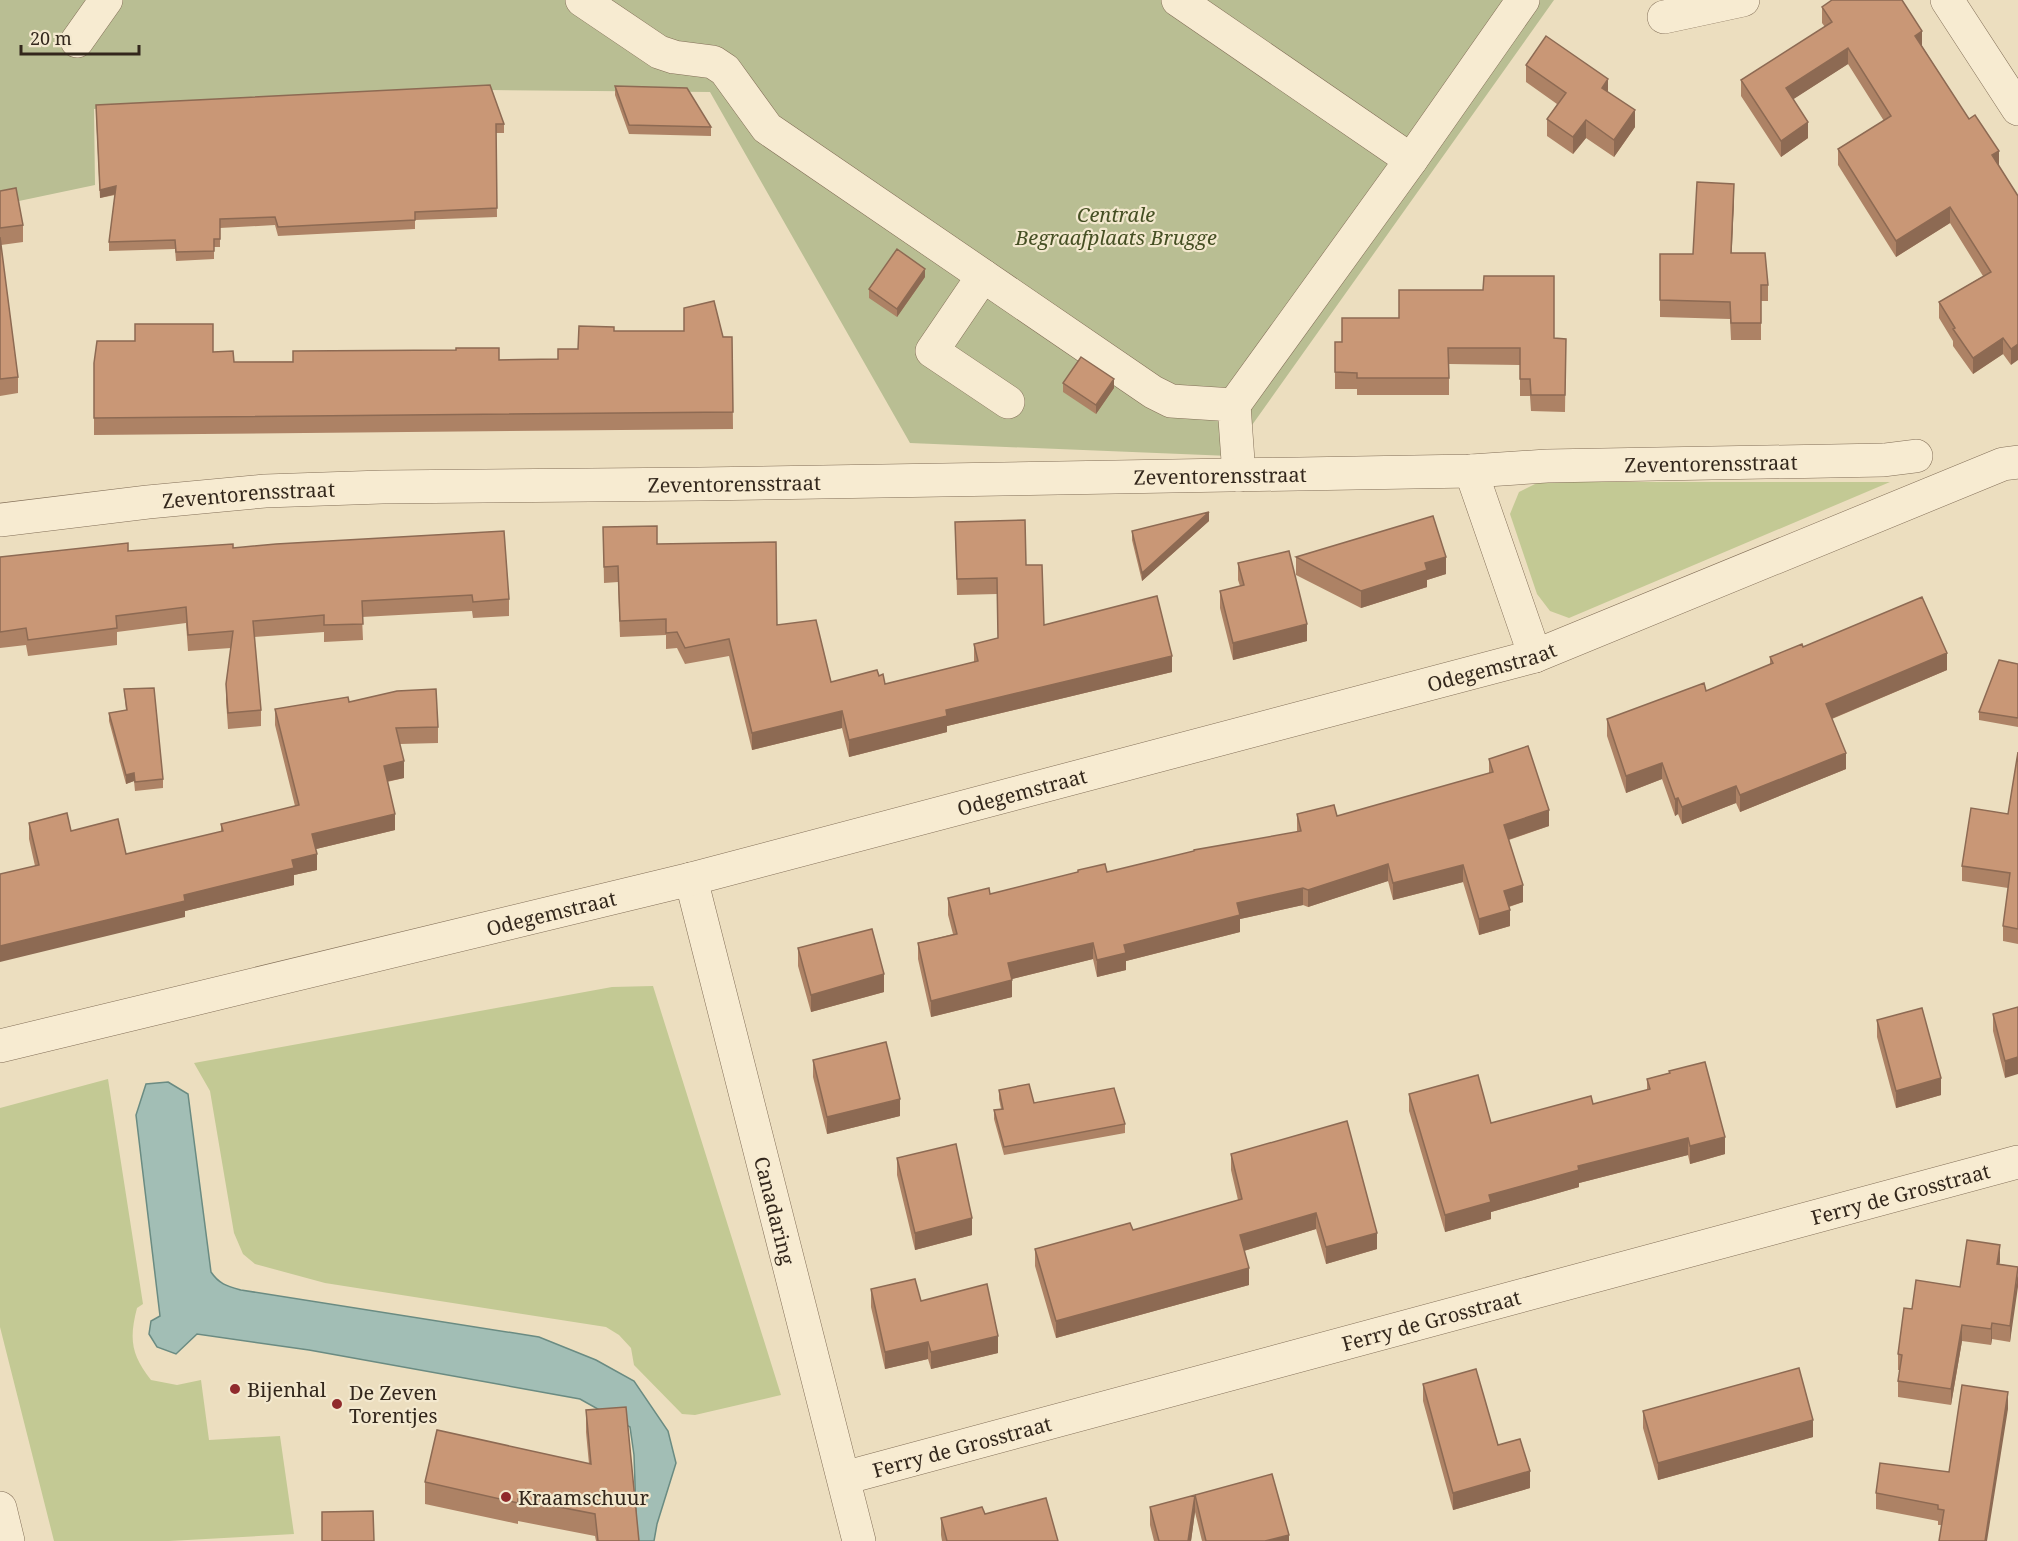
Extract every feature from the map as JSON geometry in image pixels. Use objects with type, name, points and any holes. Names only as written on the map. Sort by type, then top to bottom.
[{"type":"street","points":[[77,41],[106,0]]},
{"type":"street","points":[[582,0],[659,52],[674,57],[713,62],[725,70],[767,128],[1153,392],[1171,401],[1234,405]]},
{"type":"street","points":[[1178,0],[1411,160]]},
{"type":"street","points":[[1239,475],[1234,405],[1523,0]]},
{"type":"street","points":[[1664,16],[1743,0]]},
{"type":"street","points":[[1947,0],[2018,109]]},
{"type":"street","points":[[983,276],[932,351],[1008,402]]},
{"type":"street","name":"Zeventorensstraat","points":[[0,520],[148,502],[277,490],[1471,471],[1547,466],[1884,460],[1916,456]]},
{"type":"street","name":"Odegemstraat","points":[[0,1047],[691,879],[1535,656],[2003,464],[2018,462]]},
{"type":"street","points":[[1471,471],[1535,656]]},
{"type":"street","name":"Canadaring","points":[[691,879],[859,1541]]},
{"type":"street","name":"Ferry de Grosstraat","points":[[843,1478],[2018,1162]]},
{"type":"street","points":[[0,1508],[8,1541]]},
{"type":"green space","name":"Centrale Begraafplaats Brugge","points":[[0,0],[1554,0],[1230,456],[910,443],[710,92],[488,90],[94,109],[95,185],[0,205]]},
{"type":"green space","points":[[1539,482],[1890,482],[1569,618],[1550,611],[1537,594],[1510,514],[1519,492]]},
{"type":"green space","points":[[653,986],[781,1395],[695,1415],[682,1414],[634,1365],[631,1348],[619,1335],[606,1327],[325,1283],[255,1264],[243,1254],[234,1233],[210,1091],[194,1063],[612,987]]},
{"type":"green space","points":[[108,1079],[143,1304],[137,1308],[133,1329],[133,1346],[139,1363],[151,1380],[177,1385],[201,1380],[209,1440],[280,1436],[294,1534],[169,1541],[54,1541],[0,1327],[0,1108]]},
{"type":"water","points":[[168,1082],[188,1094],[211,1272],[220,1282],[241,1290],[539,1337],[596,1360],[634,1381],[668,1431],[676,1463],[654,1541],[637,1541],[634,1455],[630,1427],[580,1399],[309,1350],[197,1334],[176,1354],[157,1347],[149,1334],[151,1321],[160,1316],[136,1115],[146,1084]]},
{"type":"building","points":[[1832,0],[1902,0],[1922,31],[1915,36],[1969,119],[1975,115],[1999,151],[1992,155],[2018,196],[2018,344],[2011,349],[2003,338],[1973,358],[1953,329],[1955,328],[1939,302],[1991,272],[1950,207],[1896,241],[1838,149],[1891,116],[1848,48],[1786,88],[1808,122],[1781,141],[1741,80],[1832,22],[1822,7]]},
{"type":"building","points":[[1546,36],[1608,79],[1602,88],[1635,110],[1614,140],[1586,120],[1573,137],[1547,119],[1566,93],[1526,65]]},
{"type":"building","points":[[490,85],[504,124],[496,124],[497,208],[415,212],[415,220],[278,227],[275,217],[220,219],[220,239],[214,239],[214,251],[176,252],[175,240],[109,242],[116,186],[100,190],[96,105]]},
{"type":"building","points":[[615,86],[687,88],[711,127],[629,125]]},
{"type":"building","points":[[1697,182],[1734,184],[1731,253],[1765,253],[1768,285],[1761,285],[1761,323],[1731,323],[1730,302],[1660,300],[1660,254],[1693,254]]},
{"type":"building","points":[[16,188],[23,225],[0,228],[0,191]]},
{"type":"building","points":[[0,237],[18,377],[0,379]]},
{"type":"building","points":[[897,249],[925,269],[897,309],[869,289]]},
{"type":"building","points":[[1484,276],[1554,276],[1554,338],[1566,339],[1565,395],[1531,395],[1530,379],[1520,379],[1520,348],[1448,348],[1449,378],[1357,378],[1357,373],[1335,372],[1335,342],[1342,342],[1342,318],[1399,318],[1399,290],[1483,290]]},
{"type":"building","points":[[714,301],[723,337],[732,337],[733,412],[94,418],[94,363],[97,341],[135,341],[135,324],[213,324],[213,352],[233,351],[234,362],[293,362],[293,351],[456,350],[456,348],[499,348],[499,360],[558,359],[558,349],[578,349],[579,326],[614,327],[614,331],[684,331],[684,308]]},
{"type":"building","points":[[1081,357],[1114,379],[1096,405],[1063,383]]},
{"type":"building","points":[[1209,512],[1142,573],[1132,531]]},
{"type":"building","points":[[1433,516],[1446,557],[1425,563],[1427,570],[1361,591],[1296,557]]},
{"type":"building","points":[[1025,520],[1026,565],[1042,565],[1044,625],[1157,596],[1172,656],[946,710],[947,716],[849,740],[842,711],[752,733],[729,639],[685,648],[677,632],[666,633],[666,619],[620,621],[618,566],[604,567],[603,527],[657,526],[657,544],[776,542],[777,625],[816,620],[831,682],[877,670],[879,676],[883,674],[885,684],[978,661],[974,644],[998,638],[997,578],[957,579],[955,522]]},
{"type":"building","points":[[504,531],[509,599],[473,602],[472,595],[362,601],[363,624],[324,625],[324,615],[253,621],[261,710],[228,713],[226,684],[233,631],[188,635],[186,607],[116,616],[117,628],[28,640],[26,628],[0,632],[0,557],[128,543],[128,551],[233,544],[233,548]]},
{"type":"building","points":[[1289,551],[1307,624],[1233,643],[1220,591],[1244,585],[1238,563]]},
{"type":"building","points":[[1922,597],[1947,653],[1826,704],[1846,753],[1740,795],[1736,786],[1682,807],[1678,798],[1675,799],[1662,763],[1626,776],[1607,719],[1704,683],[1706,691],[1773,663],[1770,657],[1802,644],[1803,647]]},
{"type":"building","points":[[1999,660],[2018,664],[2018,718],[1979,712]]},
{"type":"building","points":[[154,688],[163,779],[135,782],[134,773],[126,775],[109,713],[127,710],[124,689]]},
{"type":"building","points":[[436,689],[438,727],[396,728],[404,761],[384,766],[395,814],[312,834],[317,854],[292,860],[294,868],[184,895],[185,901],[0,946],[0,874],[39,865],[29,823],[67,813],[71,831],[118,819],[126,854],[223,831],[221,824],[299,805],[275,709],[348,697],[349,702],[397,691]]},
{"type":"building","points":[[1528,746],[1549,810],[1504,825],[1523,885],[1504,891],[1510,910],[1479,919],[1463,865],[1393,883],[1388,864],[1308,890],[1303,888],[1237,903],[1240,915],[1124,945],[1126,953],[1097,960],[1093,943],[1008,963],[1012,980],[931,1001],[918,943],[957,934],[948,898],[989,888],[990,894],[1105,864],[1107,872],[1194,850],[1301,831],[1297,814],[1334,805],[1337,816],[1493,772],[1489,759]]},
{"type":"building","points":[[2018,752],[2018,929],[2003,926],[2010,873],[1962,866],[1971,808],[2008,814]]},
{"type":"building","points":[[872,929],[884,974],[811,995],[798,948]]},
{"type":"building","points":[[2018,1007],[2018,1057],[2005,1061],[1993,1014]]},
{"type":"building","points":[[1922,1008],[1941,1078],[1896,1091],[1877,1020]]},
{"type":"building","points":[[886,1042],[900,1099],[827,1117],[813,1060]]},
{"type":"building","points":[[1705,1062],[1725,1137],[1690,1146],[1688,1138],[1578,1166],[1579,1170],[1489,1195],[1491,1202],[1445,1215],[1409,1094],[1478,1075],[1491,1123],[1591,1096],[1593,1104],[1650,1089],[1647,1079]]},
{"type":"building","points":[[1029,1084],[1034,1103],[1114,1088],[1125,1124],[1004,1147],[994,1110],[1003,1109],[999,1090]]},
{"type":"building","points":[[1347,1121],[1377,1233],[1326,1247],[1316,1213],[1240,1235],[1249,1268],[1056,1321],[1035,1249],[1130,1223],[1133,1230],[1242,1199],[1231,1154]]},
{"type":"building","points":[[956,1144],[972,1218],[915,1233],[897,1158]]},
{"type":"building","points":[[1967,1240],[2000,1245],[1997,1264],[2018,1267],[2010,1326],[1992,1323],[1991,1329],[1962,1325],[1951,1389],[1898,1381],[1902,1355],[1898,1354],[1904,1308],[1912,1309],[1916,1280],[1960,1287]]},
{"type":"building","points":[[915,1279],[921,1301],[987,1284],[998,1336],[931,1352],[928,1342],[885,1352],[871,1289]]},
{"type":"building","points":[[1799,1368],[1813,1420],[1658,1463],[1643,1411]]},
{"type":"building","points":[[1476,1369],[1498,1445],[1520,1439],[1530,1471],[1453,1493],[1423,1384]]},
{"type":"building","points":[[1962,1385],[2008,1392],[1985,1541],[1939,1541],[1944,1510],[1938,1509],[1938,1505],[1876,1493],[1880,1463],[1949,1472]]},
{"type":"building","points":[[626,1407],[639,1541],[598,1541],[595,1514],[518,1499],[518,1503],[425,1482],[437,1430],[591,1464],[586,1410]]},
{"type":"building","points":[[1272,1474],[1289,1535],[1265,1541],[1206,1541],[1195,1495]]},
{"type":"building","points":[[1195,1495],[1188,1541],[1159,1541],[1150,1507]]},
{"type":"building","points":[[1046,1498],[1058,1541],[947,1541],[941,1518],[982,1507],[985,1514]]},
{"type":"building","points":[[373,1511],[374,1541],[322,1541],[322,1512]]},
{"type":"place","name":"Bijenhal","points":[[235,1389]]},
{"type":"place","name":"De Zeven Torentjes","points":[[337,1404]]},
{"type":"place","name":"Kraamschuur","points":[[506,1497]]}]
